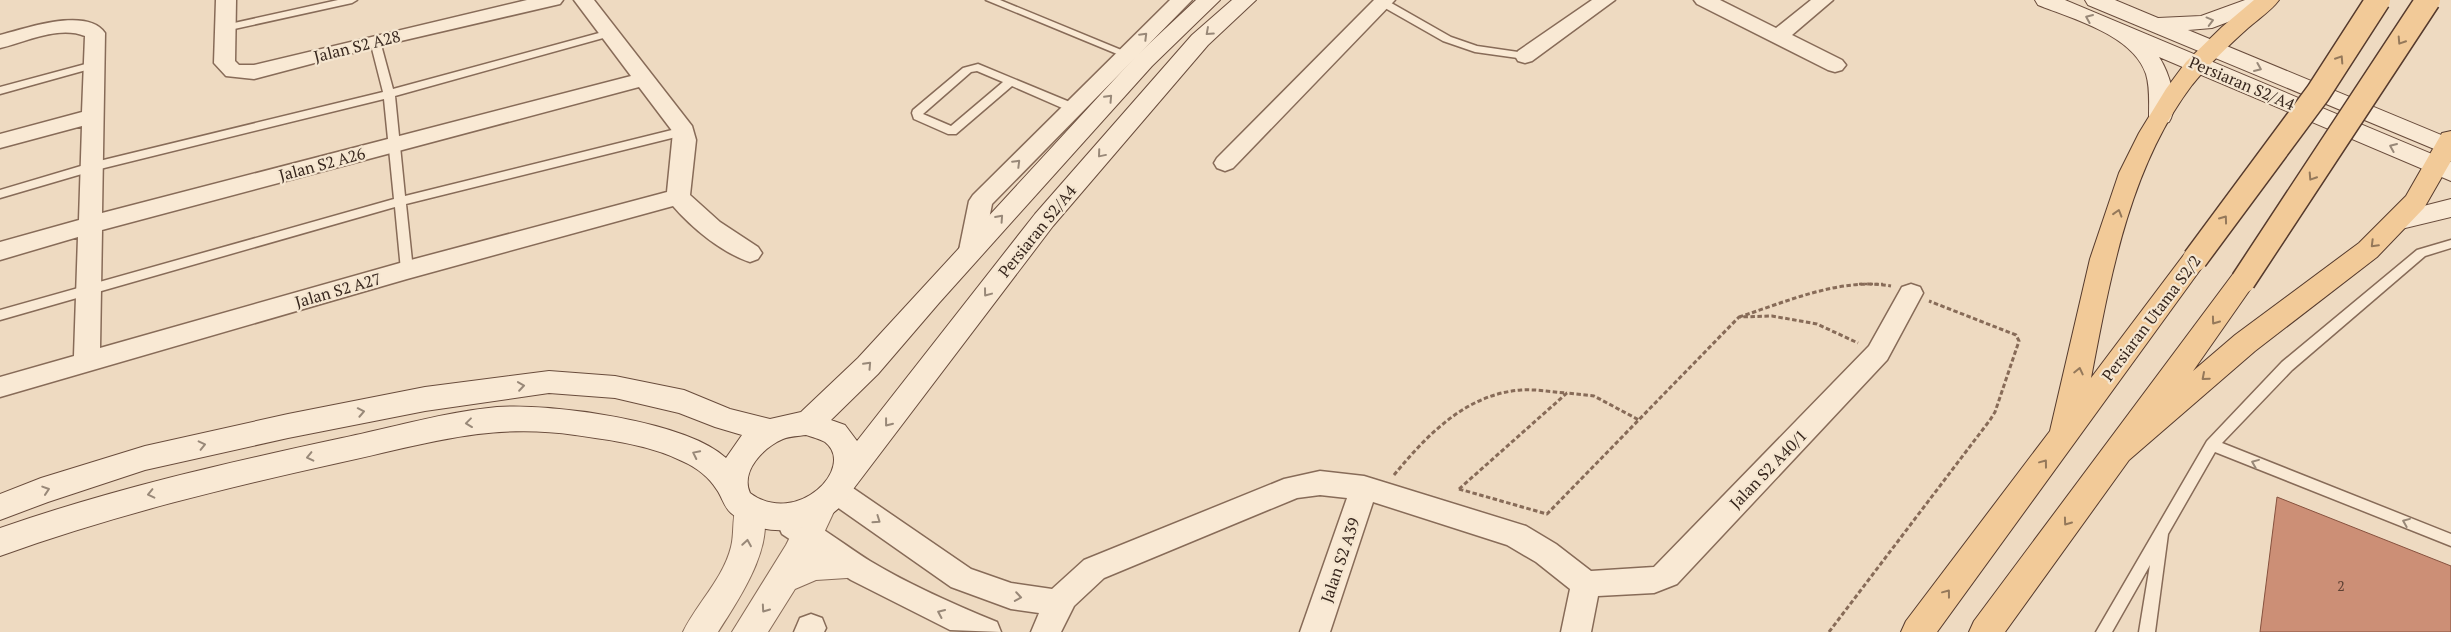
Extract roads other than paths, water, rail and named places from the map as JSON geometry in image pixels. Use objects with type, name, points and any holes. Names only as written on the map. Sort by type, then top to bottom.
[{"type":"main road","name":"Persiaran S2/A4","points":[[808,424],[868,366],[971,250],[1135,57],[1209,0]]},
{"type":"main road","name":"Persiaran S2/A4","points":[[835,492],[1044,220],[1200,40],[1245,0]]},
{"type":"main road","name":"Persiaran S2/A4","points":[[2046,0],[2123,33],[2206,57],[2448,155]]},
{"type":"main road","name":"Persiaran S2/A4","points":[[2096,0],[2144,20],[2206,57]]},
{"type":"main road","points":[[2144,20],[2176,25],[2204,23],[2267,0]]},
{"type":"main road","points":[[2064,435],[2104,258],[2126,186],[2161,116],[2175,93],[2228,32],[2267,0]]},
{"type":"main road","name":"Persiaran Utama S2/2","points":[[1918,632],[2318,93],[2378,0]]},
{"type":"main road","points":[[1986,632],[2244,281],[2428,0]]},
{"type":"main road","points":[[2123,33],[2154,64],[2160,79],[2161,116]]},
{"type":"main road","points":[[2119,451],[2245,343],[2368,250],[2415,202],[2448,155]]},
{"type":"main road","points":[[2397,221],[2451,208]]},
{"type":"main road","points":[[0,507],[41,491],[145,458],[288,426],[425,399],[549,382],[623,389],[684,402],[725,418],[771,431]]},
{"type":"main road","points":[[0,542],[48,524],[145,495],[461,424],[519,418],[599,426],[676,444],[708,460],[741,498],[765,517],[784,519],[804,515],[835,492]]},
{"type":"main road","points":[[700,632],[730,585],[747,547],[741,498],[734,470],[741,455],[754,441],[771,431],[789,425],[808,424],[825,427],[839,435],[847,447],[850,462],[786,578],[749,632]]},
{"type":"main road","points":[[786,578],[813,566],[847,564]]},
{"type":"street","name":"Jalan S2 A28","points":[[226,0],[224,63],[233,71],[254,72],[375,41],[553,0]]},
{"type":"street","points":[[584,0],[684,131],[685,140],[678,197],[694,216],[712,230],[750,253]]},
{"type":"street","points":[[971,250],[982,202],[1073,108],[1135,57],[1182,0]]},
{"type":"street","points":[[1524,56],[1605,0]]},
{"type":"street","points":[[1704,0],[1835,66]]},
{"type":"street","points":[[1778,36],[1823,0]]},
{"type":"street","points":[[1225,164],[1384,1]]},
{"type":"street","points":[[0,42],[70,25],[85,27],[95,33],[87,362]]},
{"type":"street","name":"Jalan S2 A26","points":[[0,251],[90,225],[645,79]]},
{"type":"street","points":[[0,141],[92,116]]},
{"type":"street","name":"Jalan S2 A27","points":[[0,387],[407,270],[678,197]]},
{"type":"street","name":"Jalan S2 A40/1","points":[[1586,584],[1654,580],[1667,575],[1878,352],[1911,293]]},
{"type":"street","points":[[1046,632],[1058,603],[1072,586],[1094,569],[1294,487],[1320,482],[1372,491],[1516,535],[1546,552],[1586,584],[1576,632]]},
{"type":"street","name":"Jalan S2 A39","points":[[1315,632],[1372,491]]},
{"type":"street","points":[[835,492],[961,578],[1011,596],[1058,603]]},
{"type":"street","points":[[784,519],[847,564],[936,611],[986,632]]},
{"type":"lane","points":[[225,28],[352,0]]},
{"type":"lane","points":[[991,0],[1135,57]]},
{"type":"lane","points":[[1384,1],[1447,39],[1475,49],[1524,56]]},
{"type":"lane","points":[[0,194],[91,167],[389,94],[610,33]]},
{"type":"lane","points":[[375,41],[389,94],[395,145],[398,202],[407,270]]},
{"type":"lane","points":[[0,91],[94,65]]},
{"type":"lane","points":[[1011,81],[952,131],[918,116],[917,113],[972,68],[978,67],[1011,81],[1073,108]]},
{"type":"lane","points":[[0,315],[88,288],[398,202],[684,131]]},
{"type":"lane","points":[[2104,632],[2212,445],[2287,366],[2421,253],[2451,244]]},
{"type":"lane","points":[[2212,445],[2451,540]]},
{"type":"lane","points":[[2147,632],[2164,529]]}]
